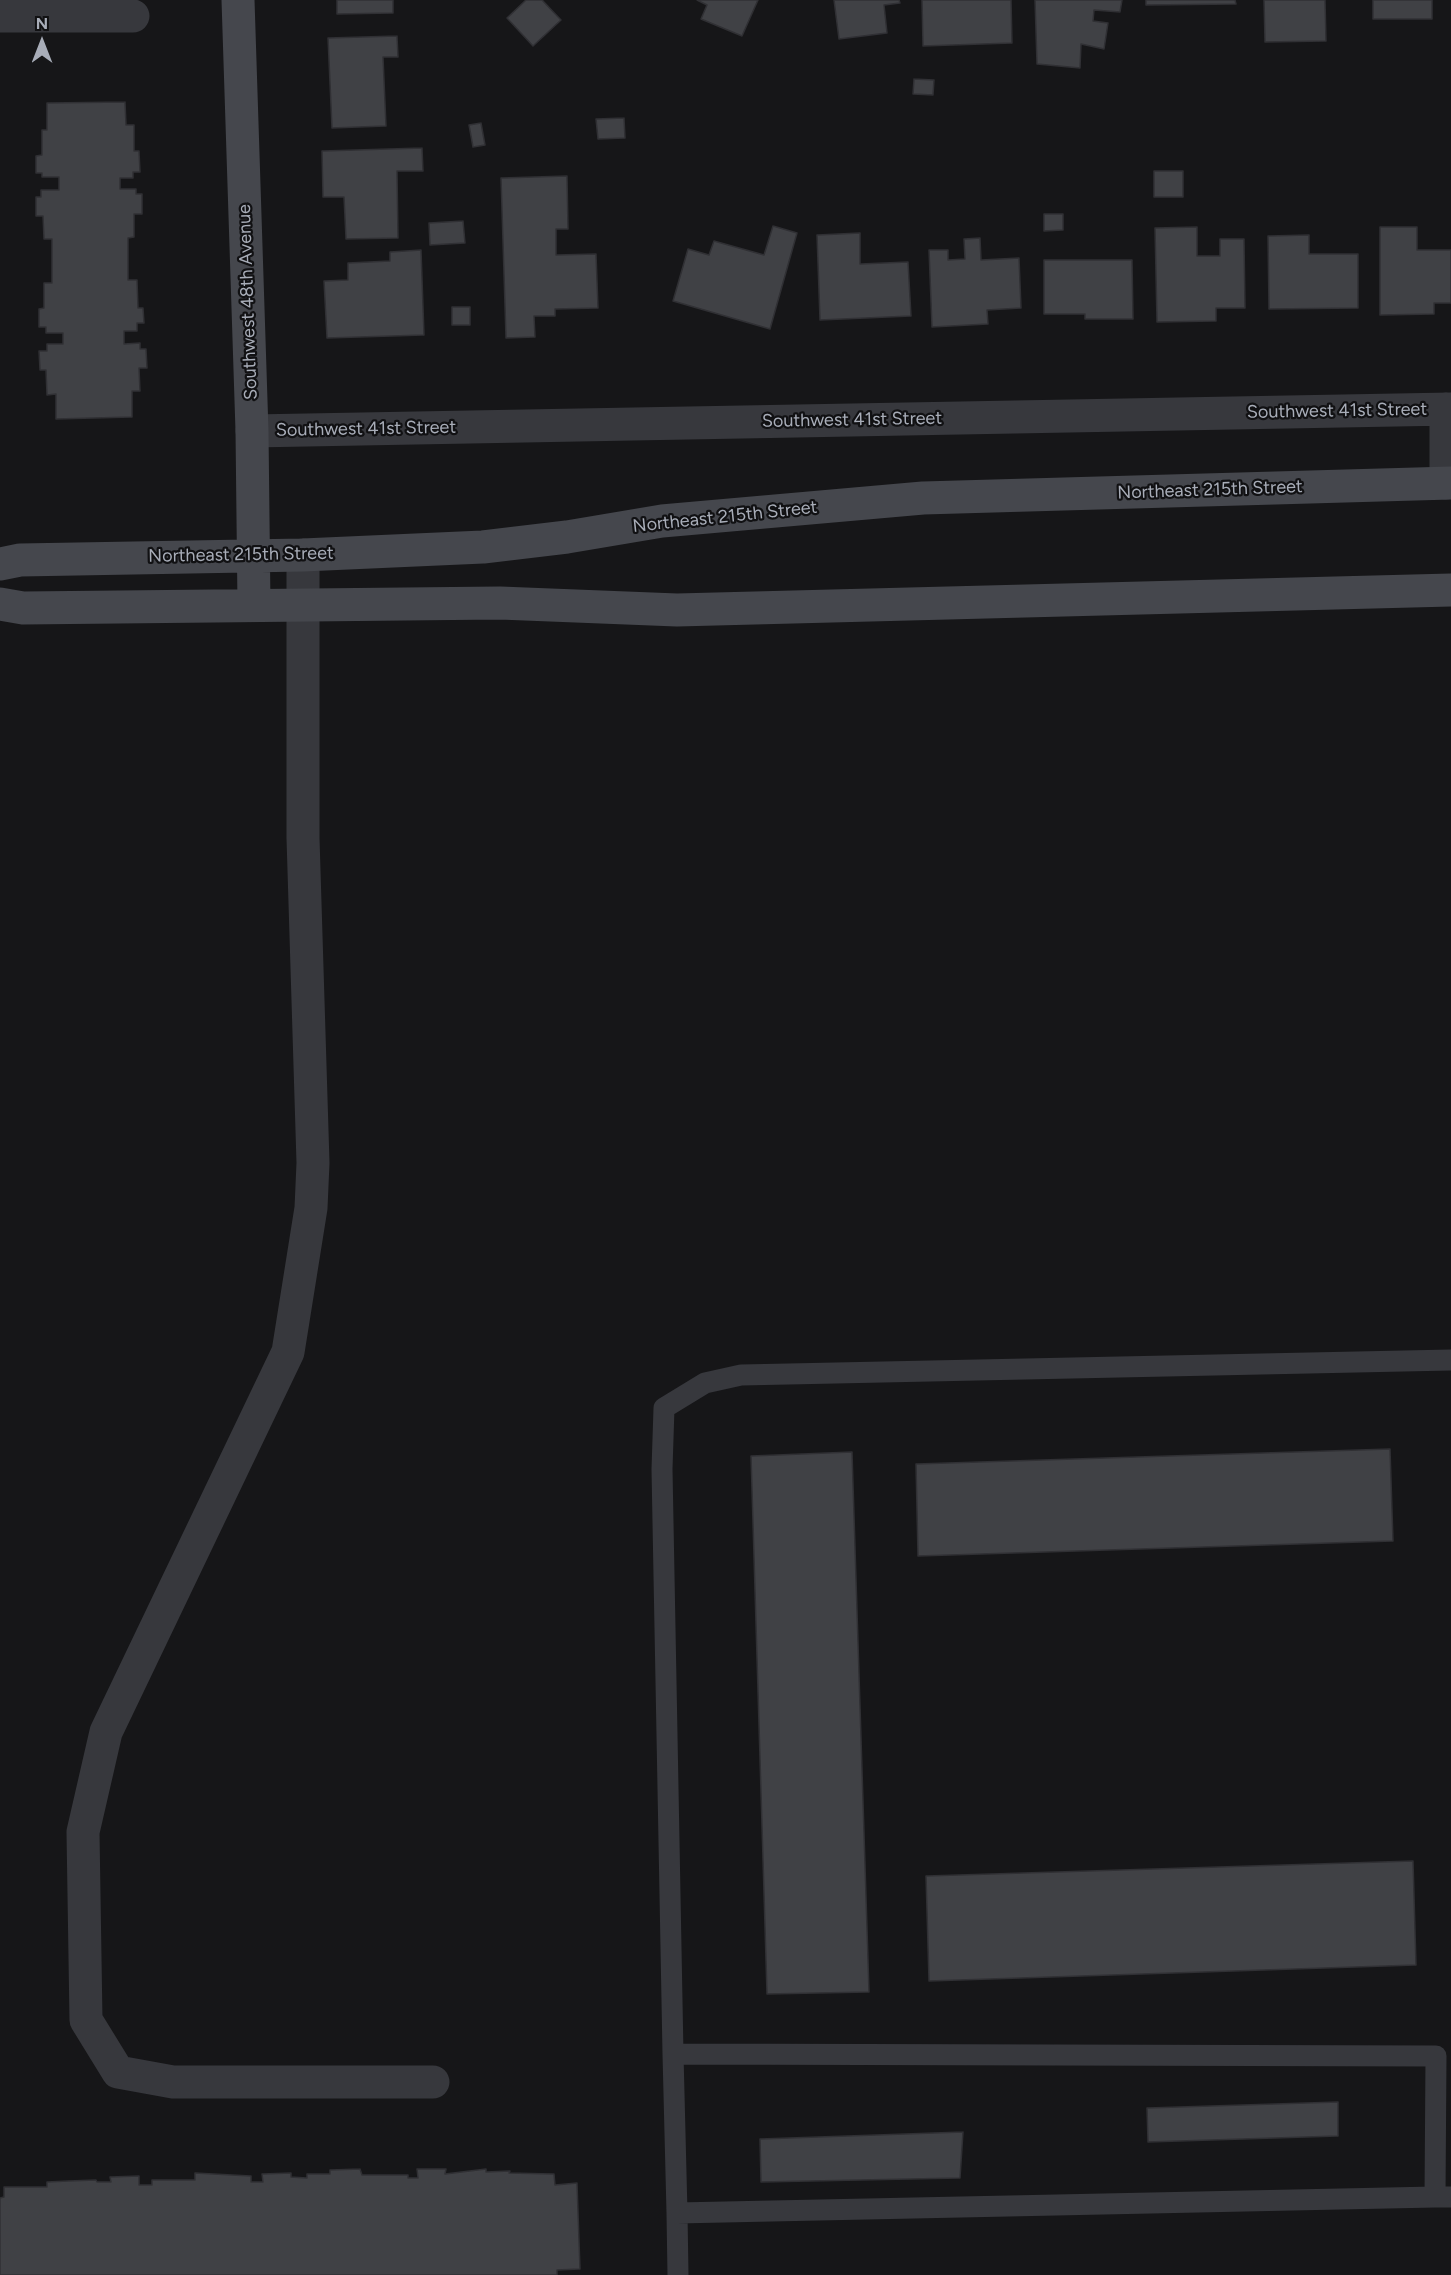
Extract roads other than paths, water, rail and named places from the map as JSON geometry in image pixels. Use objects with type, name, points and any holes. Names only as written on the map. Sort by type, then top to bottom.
[{"type":"street","name":"Southwest 48th Avenue","points":[[238,0],[252,431],[255,605]]},
{"type":"street","points":[[0,16],[133,16]]},
{"type":"street","name":"Southwest 41st Street","points":[[252,431],[1449,409]]},
{"type":"street","points":[[1449,409],[1449,483]]},
{"type":"street","name":"Northeast 215th Street","points":[[0,564],[20,560],[254,554],[303,555],[483,547],[567,537],[662,521],[923,498],[1449,483]]},
{"type":"street","points":[[303,555],[303,838],[313,1162],[309,1219],[288,1352],[106,1732],[82,1832],[86,2020],[118,2072],[173,2082],[433,2082]]},
{"type":"street","points":[[0,604],[23,608],[500,603],[677,610],[1451,590]]},
{"type":"lane","points":[[678,2275],[662,1469],[664,1408],[705,1383],[741,1375],[1451,1360]]},
{"type":"lane","points":[[673,2054],[1444,2055],[1443,2197],[677,2213]]}]
